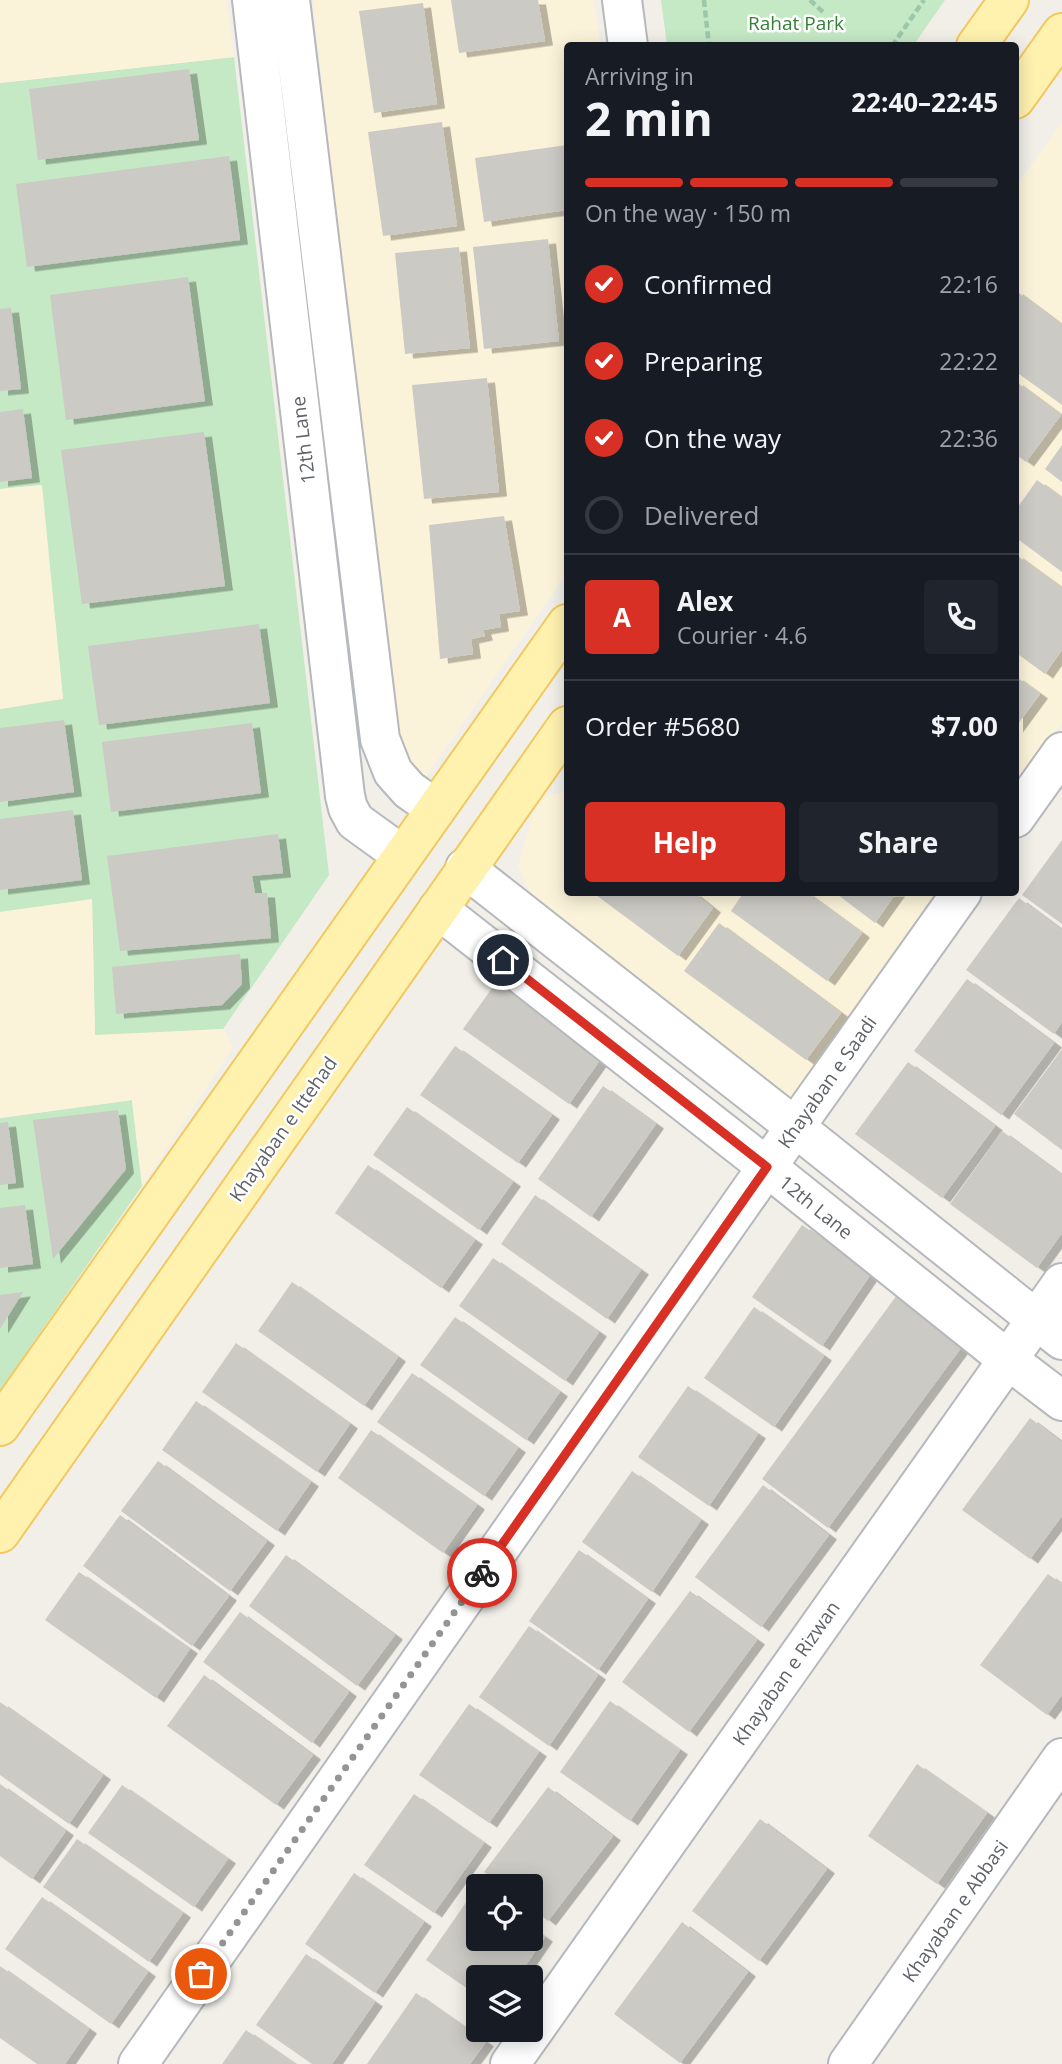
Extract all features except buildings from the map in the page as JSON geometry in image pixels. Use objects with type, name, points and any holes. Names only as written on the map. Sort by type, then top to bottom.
[{"type":"main road","points":[[979,42],[1009,0]]},
{"type":"main road","points":[[1019,93],[1062,33]]},
{"type":"main road","points":[[0,1426],[564,628]]},
{"type":"main road","name":"Khayaban e Ittehad","points":[[0,1533],[564,730]]},
{"type":"street","name":"12th Lane","points":[[252,0],[345,796],[355,821],[402,855]]},
{"type":"street","points":[[290,0],[380,739],[393,772],[409,790],[436,809]]},
{"type":"street","points":[[622,0],[627,42]]},
{"type":"street","points":[[1019,812],[1062,752]]},
{"type":"street","points":[[465,868],[1049,1329]]},
{"type":"street","name":"Khayaban e Saadi","points":[[138,2064],[959,896]]},
{"type":"street","name":"12th Lane","points":[[438,909],[1062,1401]]},
{"type":"street","name":"Khayaban e Rizwan","points":[[510,2064],[1007,1359],[1049,1329],[1062,1283]]},
{"type":"street","name":"Khayaban e Abbasi","points":[[848,2064],[1062,1758]]},
{"type":"path","points":[[704,0],[709,42]]},
{"type":"path","points":[[810,0],[823,12]]},
{"type":"path","points":[[895,42],[924,0]]},
{"type":"green space","name":"Rahat Park","points":[[661,0],[945,0],[916,42],[667,42]]},
{"type":"green space","points":[[234,57],[329,875],[223,1029],[95,1036],[92,900],[0,912],[0,709],[63,698],[41,485],[0,489],[0,83]]},
{"type":"green space","points":[[132,1100],[142,1186],[0,1390],[0,1118]]},
{"type":"sand","points":[[0,0],[226,0],[234,57],[0,83]]},
{"type":"sand","points":[[313,0],[594,0],[600,42],[564,42],[564,577],[422,782],[394,741]]},
{"type":"sand","points":[[1062,122],[1062,722],[1019,783],[1019,182]]},
{"type":"sand","points":[[42,485],[63,699],[0,709],[0,489]]},
{"type":"sand","points":[[564,793],[564,896],[941,896],[794,1105],[537,909],[518,866],[538,797]]},
{"type":"sand","points":[[92,899],[95,1035],[223,1029],[233,1047],[142,1186],[132,1100],[0,1118],[0,912]]},
{"type":"way so far","points":[[201,1974],[482,1573]]},
{"type":"route","points":[[482,1573],[767,1167],[503,960]]}]
